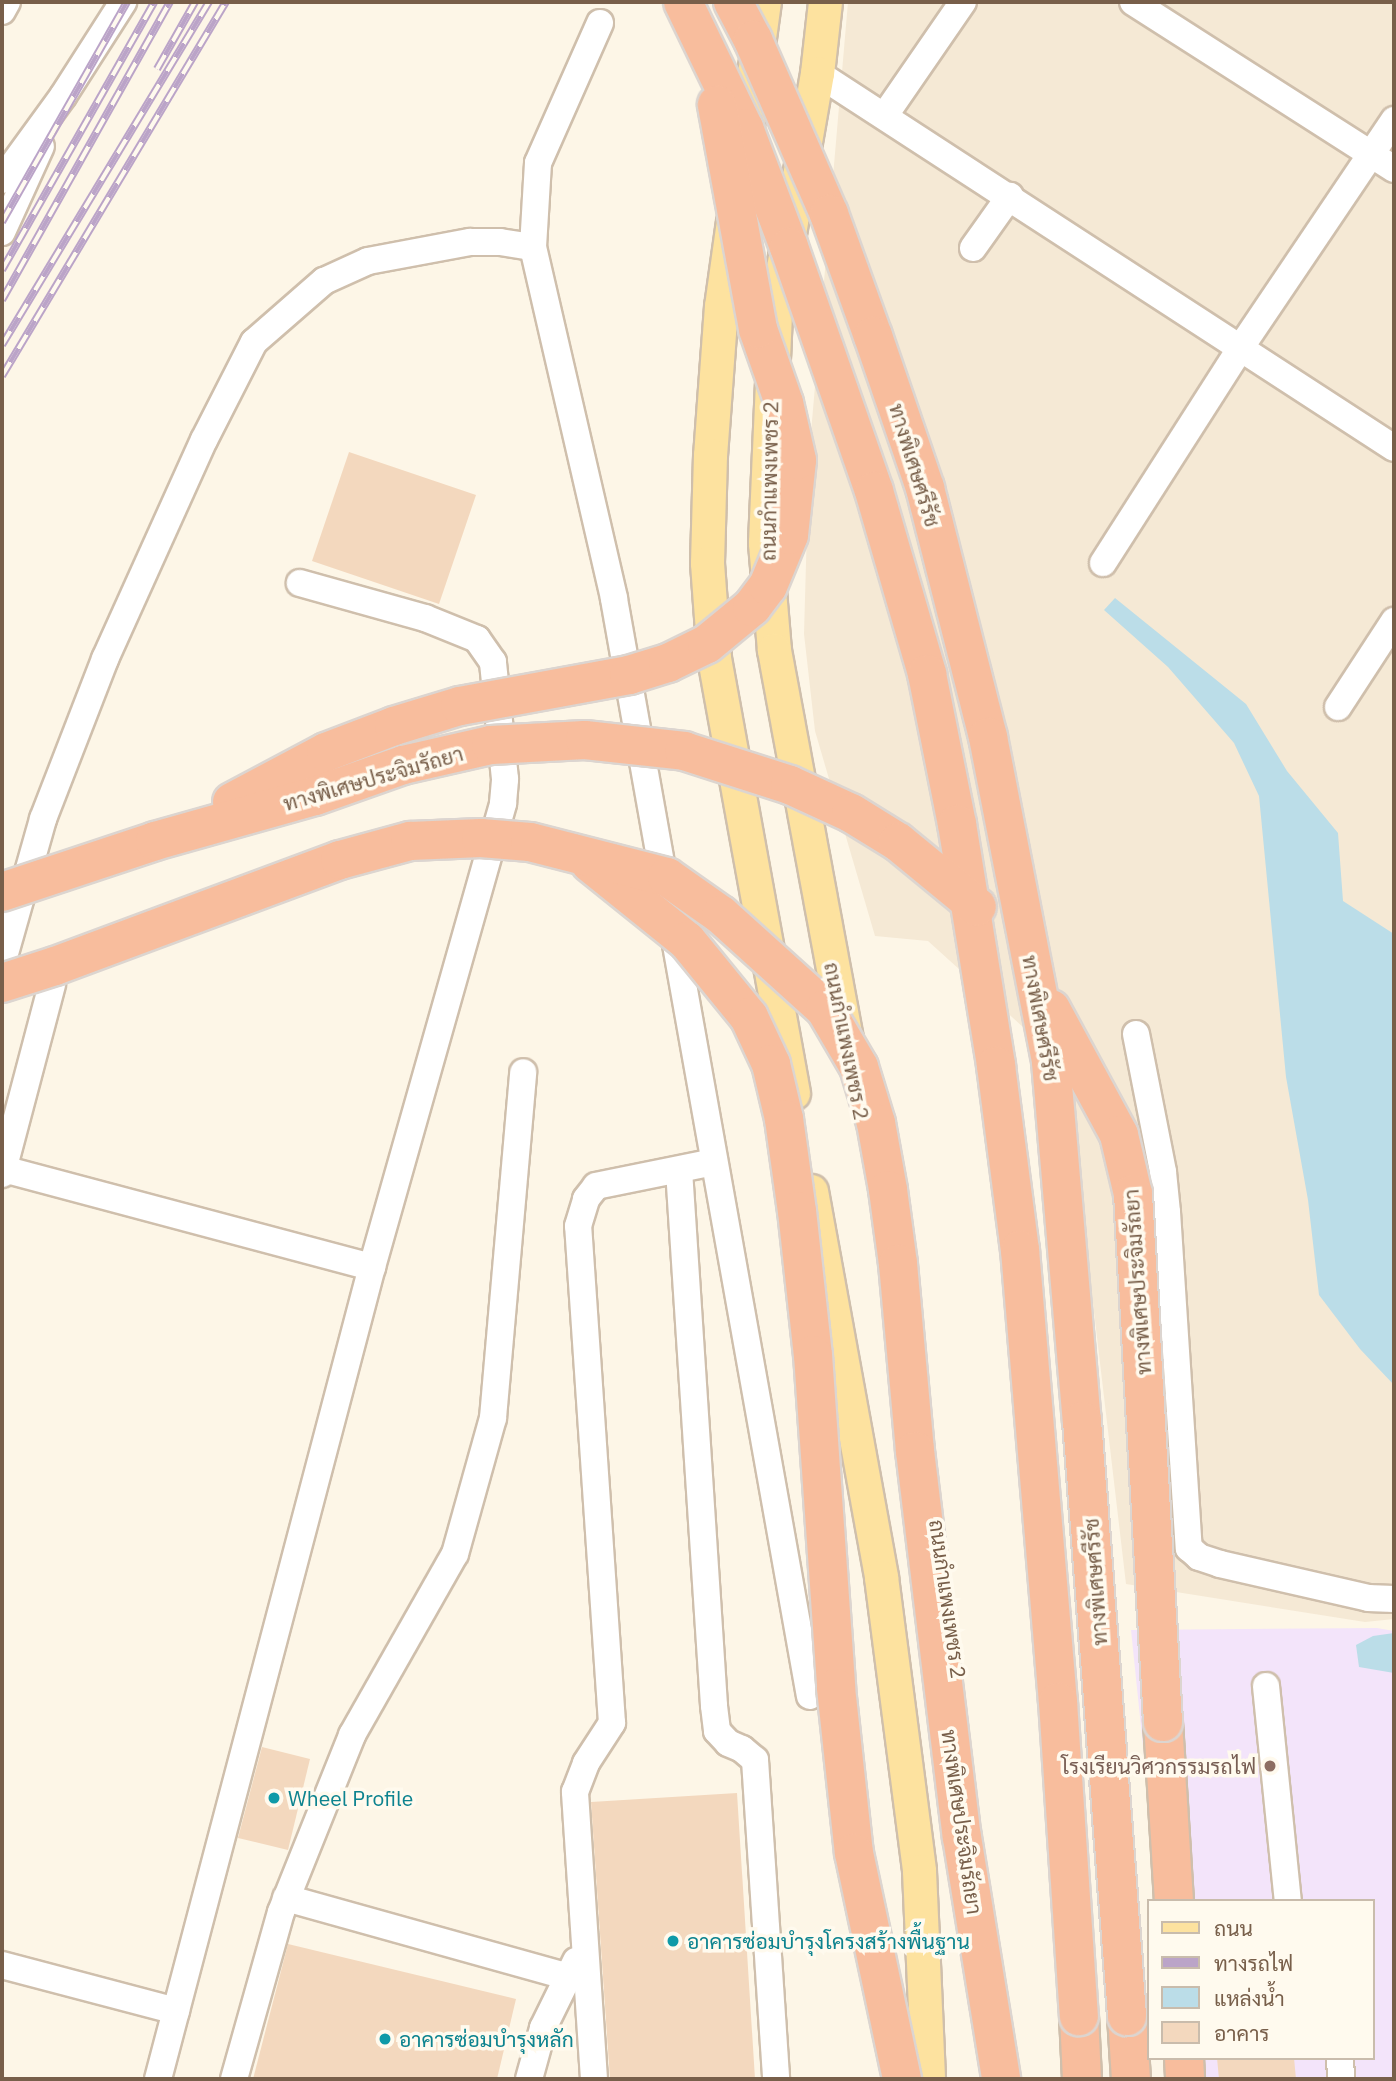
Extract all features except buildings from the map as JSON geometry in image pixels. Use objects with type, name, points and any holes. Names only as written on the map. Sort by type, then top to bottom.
[{"type":"highway","points":[[683,2],[733,101],[789,247],[874,491],[927,674],[957,824],[996,1066],[1020,1250],[1061,1743],[1082,2079]]},
{"type":"highway","name":"ทางพิเศษศรีรัช","points":[[733,2],[753,40],[829,214],[925,488],[988,737],[1051,1062],[1083,1422],[1131,2079]]},
{"type":"highway","points":[[155,841],[326,752],[394,726],[460,706],[629,675],[668,663],[707,644],[752,607],[768,586],[789,535],[797,460],[783,403],[758,329],[709,56]]},
{"type":"highway","name":"ทางพิเศษประจิมรัถยา","points":[[2,892],[155,841],[315,796],[403,765],[491,745],[585,740],[684,751],[790,785],[851,813],[898,842],[991,921],[1057,1019],[1092,1081],[1119,1135],[1133,1194],[1174,1899]]},
{"type":"highway","name":"ทางพิเศษประจิมรัถยา","points":[[2,983],[68,962],[340,860],[410,841],[481,838],[530,842],[667,877],[721,915],[825,1009],[859,1068],[876,1123],[888,1189],[898,1264],[915,1451],[959,1809],[1002,2079]]},
{"type":"highway","points":[[582,856],[687,941],[749,1017],[771,1064],[784,1119],[813,1356],[836,1688],[854,1853],[902,2079]]},
{"type":"highway","points":[[1184,2060],[1185,2079]]},
{"type":"main road","points":[[764,2],[720,306],[710,455],[708,563],[714,658],[881,1577],[919,1871],[928,2079]]},
{"type":"main road","name":"ถนนกำแพงเพชร 2","points":[[825,2],[817,73],[775,313],[765,543],[774,649],[947,1579],[987,1899],[1002,2079]]},
{"type":"street","points":[[2,11],[7,2]]},
{"type":"street","points":[[2,180],[63,96],[123,2]]},
{"type":"street","points":[[885,115],[962,2]]},
{"type":"street","points":[[1133,2],[1394,169]]},
{"type":"street","points":[[600,23],[538,163],[533,247],[614,599],[810,1696]]},
{"type":"street","points":[[817,73],[1394,448]]},
{"type":"street","points":[[2,232],[63,96]]},
{"type":"street","points":[[1104,563],[1241,347],[1394,120]]},
{"type":"street","points":[[973,248],[1010,196]]},
{"type":"street","points":[[2,964],[43,819],[105,659],[204,440],[254,342],[324,281],[368,261],[470,242],[500,242],[533,247]]},
{"type":"street","points":[[158,2079],[372,1267],[503,803],[505,779],[493,662],[477,639],[425,618],[300,583]]},
{"type":"street","points":[[1338,707],[1394,621]]},
{"type":"street","points":[[52,985],[2,1171],[372,1267]]},
{"type":"street","points":[[1136,1034],[1163,1172],[1189,1548],[1199,1557],[1220,1564],[1368,1598],[1394,1599]]},
{"type":"street","points":[[234,2079],[286,1898],[352,1735],[455,1554],[493,1418],[523,1072]]},
{"type":"street","points":[[594,2079],[575,1792],[586,1763],[612,1723],[578,1226],[586,1199],[596,1186],[714,1162]]},
{"type":"street","points":[[679,1170],[714,1706],[718,1731],[728,1743],[742,1749],[755,1760],[776,2079]]},
{"type":"street","points":[[1266,1686],[1288,1899]]},
{"type":"street","points":[[286,1898],[568,1977]]},
{"type":"street","points":[[529,2079],[543,2028],[584,1944]]},
{"type":"street","points":[[2,1965],[176,2011]]},
{"type":"street","points":[[1340,2060],[1341,2079]]},
{"type":"shaded area","points":[[848,2],[1394,2],[1394,1619],[1365,1622],[1126,1584],[1065,1065],[928,941],[875,936],[815,731],[804,634],[809,456]]},
{"type":"shaded area","name":"โรงเรียนวิศวกรรมรถไฟ","points":[[1377,1628],[1394,1631],[1394,2079],[1177,2079],[1175,2060],[1375,2060],[1375,1899],[1159,1899],[1131,1630]]},
{"type":"water","points":[[1115,598],[1246,704],[1287,771],[1338,833],[1343,901],[1394,934],[1394,1385],[1360,1349],[1319,1295],[1308,1200],[1286,1077],[1259,796],[1234,743],[1168,667],[1104,610]]},
{"type":"water","points":[[1394,1633],[1394,1673],[1359,1667],[1356,1645],[1373,1636]]},
{"type":"railway","points":[[2,222],[127,2]]},
{"type":"railway","points":[[2,270],[154,2]]},
{"type":"railway","points":[[2,300],[170,2]]},
{"type":"railway","points":[[157,69],[195,2]]},
{"type":"railway","points":[[2,345],[209,2]]},
{"type":"railway","points":[[2,376],[226,2]]},
{"type":"place","name":"โรงเรียนวิศวกรรมรถไฟ","points":[[1270,1766]]},
{"type":"place","name":"Wheel Profile","points":[[274,1798]]},
{"type":"place","name":"อาคารซ่อมบำรุงโครงสร้างพื้นฐาน","points":[[673,1941]]},
{"type":"place","name":"อาคารซ่อมบำรุงหลัก","points":[[385,2039]]}]
